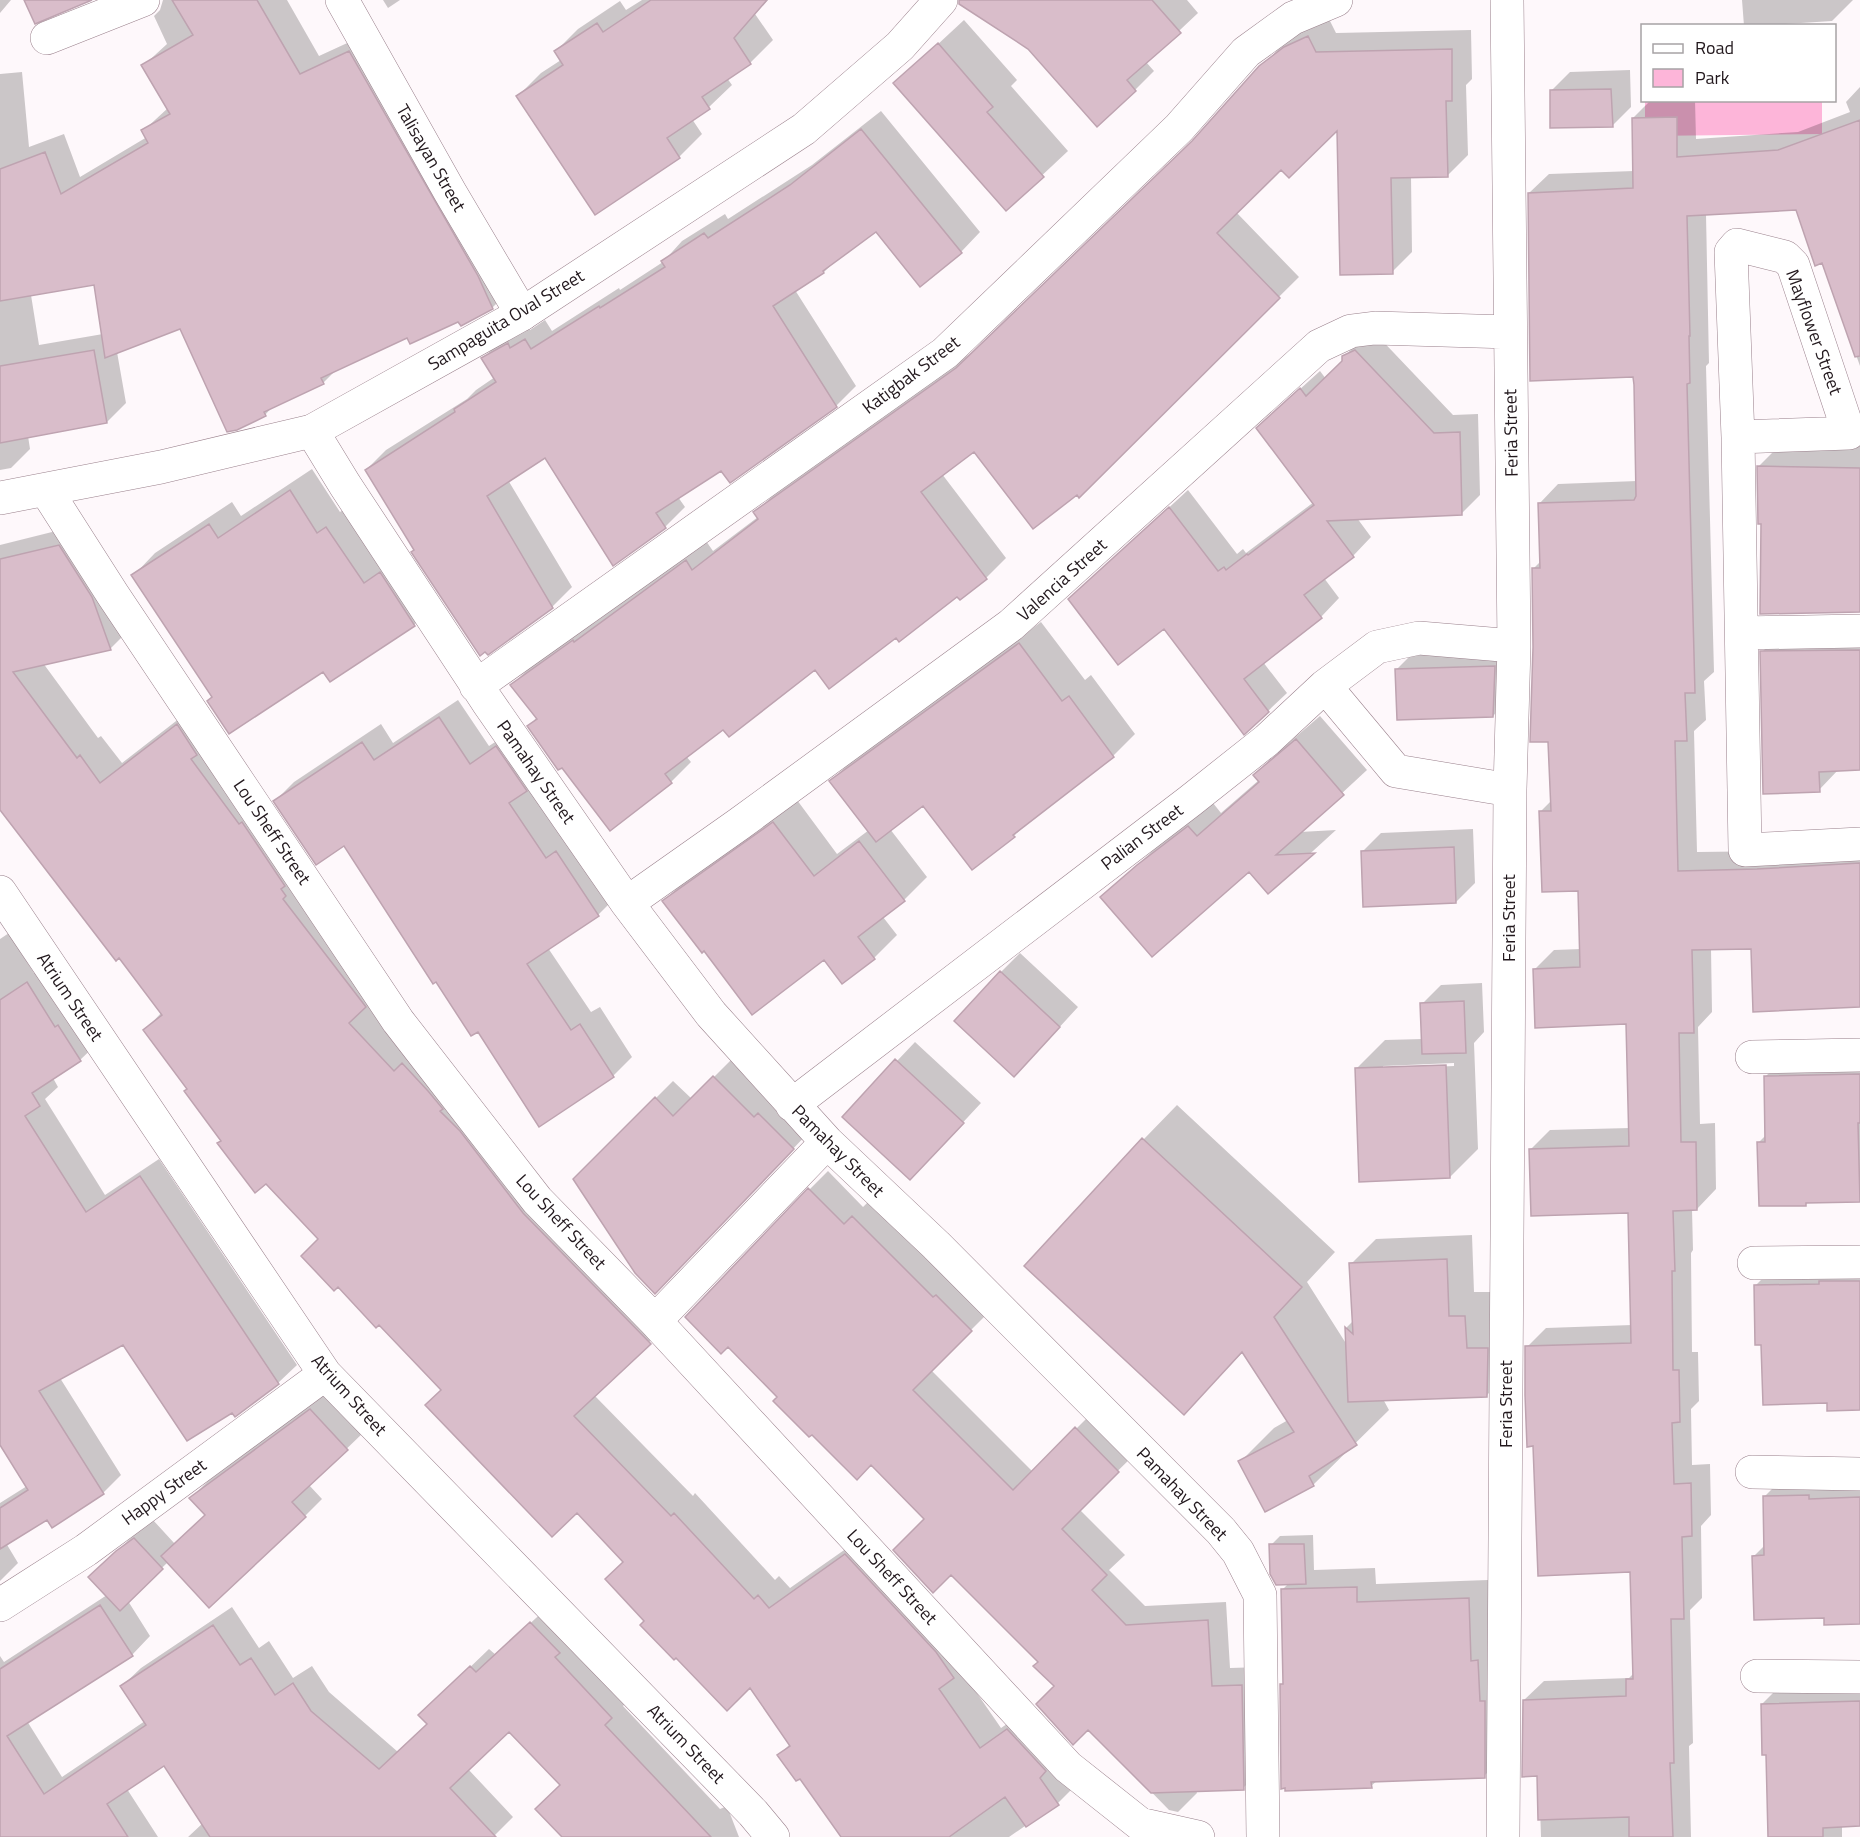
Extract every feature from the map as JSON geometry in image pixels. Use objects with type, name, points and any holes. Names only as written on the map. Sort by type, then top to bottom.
[{"type":"street","points":[[47,38],[143,0]]},
{"type":"street","name":"Talisayan Street","points":[[342,0],[522,314]]},
{"type":"street","name":"Sampaguita Oval Street","points":[[0,498],[160,467],[312,431],[522,314],[804,129],[900,46],[941,0]]},
{"type":"street","name":"Katigbak Street","points":[[476,686],[945,353],[1179,129],[1246,52],[1293,18],[1336,0]]},
{"type":"street","name":"Feria Street","points":[[1503,1837],[1510,790],[1514,646],[1507,0]]},
{"type":"street","name":"Mayflower Street","points":[[1738,437],[1849,433],[1793,265],[1785,257],[1737,245],[1731,252],[1738,437],[1745,850],[1860,844]]},
{"type":"street","name":"Valencia Street","points":[[627,903],[1011,625],[1319,346],[1351,331],[1375,328],[1510,332]]},
{"type":"street","name":"Pamahay Street","points":[[312,431],[476,686],[627,903],[711,1014],[827,1142],[936,1245],[1221,1531],[1238,1552],[1260,1595],[1263,1837]]},
{"type":"street","name":"Lou Sheff Street","points":[[46,490],[113,595],[398,1021],[537,1200],[655,1321],[1068,1767],[1140,1824],[1198,1837]]},
{"type":"street","points":[[1742,633],[1860,631]]},
{"type":"street","name":"Palian Street","points":[[792,1105],[1267,740],[1325,686],[1377,647],[1419,638],[1514,646]]},
{"type":"street","points":[[1325,686],[1396,771],[1510,790]]},
{"type":"street","name":"Atrium Street","points":[[0,892],[325,1374],[753,1812],[773,1837]]},
{"type":"street","points":[[1752,1057],[1860,1054]]},
{"type":"street","points":[[655,1321],[827,1142]]},
{"type":"street","points":[[1754,1263],[1860,1262]]},
{"type":"street","name":"Happy Street","points":[[0,1605],[86,1550],[325,1374]]},
{"type":"street","points":[[1752,1472],[1860,1474]]},
{"type":"street","points":[[1757,1676],[1860,1677]]},
{"type":"green space","points":[[1645,102],[1822,102],[1822,134],[1645,136]]},
{"type":"building","points":[[24,0],[92,0],[35,24]]},
{"type":"building","points":[[172,0],[257,0],[300,74],[349,51],[478,276],[493,309],[461,326],[458,322],[410,344],[407,338],[321,378],[324,384],[264,412],[266,416],[237,430],[227,432],[180,329],[105,358],[94,285],[0,301],[0,169],[45,152],[61,194],[148,143],[141,130],[170,114],[141,65],[193,35]]},
{"type":"building","points":[[651,0],[767,0],[734,38],[751,64],[702,97],[710,109],[667,138],[680,158],[595,215],[516,96],[563,65],[554,51],[597,23],[603,32]]},
{"type":"building","points":[[959,0],[1152,0],[1181,33],[1127,80],[1136,91],[1097,127],[1028,49],[959,4]]},
{"type":"building","points":[[1308,36],[1316,52],[1452,49],[1452,101],[1446,101],[1448,177],[1391,178],[1393,274],[1340,275],[1337,131],[1289,178],[1281,170],[1217,233],[1280,298],[1079,498],[1077,495],[1033,529],[974,452],[921,492],[987,579],[960,600],[957,597],[899,642],[896,638],[829,689],[815,670],[729,737],[723,730],[665,774],[672,783],[610,831],[562,768],[558,770],[527,726],[537,719],[510,685],[573,640],[574,642],[686,560],[692,570],[758,519],[753,512],[956,368],[1192,141],[1259,66],[1284,47]]},
{"type":"building","points":[[938,43],[993,107],[987,112],[1044,177],[1006,211],[893,83]]},
{"type":"building","points":[[1611,89],[1613,127],[1550,128],[1550,90]]},
{"type":"building","points":[[1677,117],[1677,157],[1778,150],[1860,120],[1860,356],[1855,357],[1822,263],[1815,266],[1796,210],[1687,216],[1690,383],[1687,384],[1695,693],[1685,693],[1687,741],[1675,741],[1678,871],[1860,863],[1860,1007],[1753,1012],[1751,949],[1692,950],[1694,1033],[1679,1033],[1681,1142],[1696,1142],[1697,1210],[1673,1211],[1675,1271],[1672,1271],[1673,1370],[1679,1370],[1680,1422],[1672,1423],[1674,1484],[1691,1483],[1692,1536],[1682,1537],[1684,1619],[1671,1619],[1674,1763],[1670,1763],[1673,1837],[1629,1837],[1629,1817],[1538,1820],[1537,1776],[1522,1777],[1523,1700],[1626,1696],[1626,1679],[1633,1679],[1630,1572],[1538,1576],[1533,1446],[1527,1447],[1525,1346],[1631,1343],[1628,1213],[1531,1216],[1529,1149],[1629,1146],[1626,1024],[1535,1028],[1533,969],[1580,967],[1578,891],[1542,892],[1539,811],[1551,811],[1548,742],[1530,742],[1533,647],[1532,568],[1540,568],[1538,503],[1634,500],[1636,496],[1634,385],[1633,377],[1530,381],[1528,193],[1633,188],[1632,118]]},
{"type":"building","points":[[861,129],[962,253],[920,287],[876,232],[823,271],[824,273],[773,306],[837,407],[730,483],[721,471],[656,513],[666,528],[613,566],[545,458],[487,496],[553,608],[488,655],[485,652],[480,656],[411,552],[414,550],[365,470],[455,412],[454,409],[496,382],[481,358],[508,343],[510,348],[525,339],[531,349],[599,306],[600,308],[665,267],[661,261],[704,233],[708,238],[790,185]]},
{"type":"building","points":[[94,350],[107,423],[0,443],[0,366]]},
{"type":"building","points":[[1355,350],[1434,433],[1460,432],[1462,515],[1327,521],[1354,557],[1304,595],[1322,618],[1244,679],[1269,712],[1244,735],[1164,629],[1118,665],[1068,599],[1169,507],[1218,571],[1224,567],[1226,570],[1248,555],[1314,505],[1256,428],[1300,388],[1306,396],[1342,361],[1342,356]]},
{"type":"building","points":[[1757,466],[1860,468],[1860,612],[1760,614],[1761,524],[1758,524]]},
{"type":"building","points":[[290,490],[317,533],[326,527],[364,583],[380,572],[415,626],[330,682],[323,672],[229,734],[207,701],[212,697],[131,575],[209,524],[218,538]]},
{"type":"building","points":[[59,545],[92,597],[111,650],[13,672],[77,758],[80,755],[100,783],[177,724],[197,755],[191,759],[239,824],[242,822],[285,886],[281,889],[286,896],[283,899],[366,1007],[349,1023],[394,1071],[402,1063],[443,1109],[440,1111],[460,1131],[523,1213],[651,1344],[574,1416],[671,1516],[674,1513],[754,1599],[758,1595],[769,1608],[845,1554],[936,1652],[954,1678],[939,1689],[980,1748],[1007,1729],[1046,1771],[1040,1778],[1059,1805],[1026,1827],[1005,1797],[949,1837],[841,1837],[800,1779],[796,1781],[777,1755],[790,1746],[750,1688],[727,1711],[676,1658],[674,1660],[640,1625],[644,1621],[605,1579],[623,1562],[577,1513],[552,1537],[425,1405],[441,1390],[379,1325],[376,1328],[338,1287],[334,1291],[301,1256],[318,1239],[266,1184],[255,1193],[217,1143],[221,1141],[184,1091],[187,1089],[143,1030],[162,1015],[119,958],[116,961],[0,810],[0,559]]},
{"type":"building","points":[[1019,643],[1062,701],[1069,696],[1114,757],[1013,835],[1015,837],[972,870],[923,806],[876,842],[829,781]]},
{"type":"building","points":[[1860,650],[1860,770],[1819,772],[1820,792],[1763,794],[1760,651]]},
{"type":"building","points":[[1495,666],[1493,717],[1397,720],[1395,669]]},
{"type":"building","points":[[439,717],[470,764],[496,746],[527,791],[509,803],[546,858],[556,851],[599,916],[527,964],[571,1030],[580,1024],[614,1077],[539,1127],[478,1032],[471,1036],[436,982],[433,984],[344,846],[316,865],[273,801],[362,742],[374,760]]},
{"type":"building","points":[[1296,739],[1344,795],[1276,855],[1315,853],[1268,894],[1249,872],[1152,957],[1100,897],[1188,826],[1197,836],[1259,782],[1253,775]]},
{"type":"building","points":[[773,822],[814,876],[859,841],[905,901],[858,937],[875,959],[842,984],[824,960],[752,1015],[704,951],[702,953],[662,901]]},
{"type":"building","points":[[1454,847],[1456,903],[1363,907],[1361,851]]},
{"type":"building","points":[[1000,971],[1060,1027],[1014,1077],[954,1021]]},
{"type":"building","points":[[27,982],[55,1027],[58,1025],[81,1061],[32,1093],[40,1106],[25,1116],[86,1212],[140,1176],[279,1384],[235,1417],[232,1413],[187,1441],[123,1345],[39,1391],[104,1494],[52,1528],[47,1520],[0,1549],[0,1508],[28,1490],[0,1445],[0,1000]]},
{"type":"building","points":[[1464,1001],[1466,1053],[1422,1054],[1420,1003]]},
{"type":"building","points":[[895,1059],[964,1123],[910,1180],[842,1117]]},
{"type":"building","points":[[1446,1065],[1450,1178],[1359,1182],[1355,1068]]},
{"type":"building","points":[[1860,1074],[1860,1123],[1858,1123],[1860,1202],[1806,1203],[1806,1206],[1759,1206],[1757,1142],[1765,1142],[1764,1076]]},
{"type":"building","points":[[713,1076],[754,1117],[758,1113],[794,1149],[655,1294],[635,1273],[573,1179],[655,1097],[673,1116]]},
{"type":"building","points":[[1142,1138],[1302,1287],[1274,1317],[1357,1445],[1309,1476],[1314,1486],[1265,1512],[1238,1461],[1294,1432],[1242,1352],[1184,1415],[1024,1266]]},
{"type":"building","points":[[808,1188],[844,1224],[852,1216],[933,1297],[936,1295],[972,1331],[913,1390],[1013,1490],[1075,1427],[1119,1472],[1062,1529],[1107,1575],[1092,1590],[1126,1625],[1208,1620],[1212,1686],[1242,1685],[1244,1790],[1151,1793],[1088,1730],[1073,1745],[1036,1704],[1054,1686],[1033,1666],[1038,1662],[951,1575],[933,1593],[893,1550],[924,1519],[871,1465],[857,1480],[812,1435],[809,1437],[773,1401],[777,1397],[728,1347],[721,1354],[685,1317]]},
{"type":"building","points":[[1447,1259],[1449,1316],[1465,1316],[1467,1348],[1488,1348],[1487,1397],[1348,1402],[1345,1327],[1353,1334],[1349,1263]]},
{"type":"building","points":[[1819,1281],[1860,1281],[1860,1410],[1827,1411],[1827,1403],[1763,1405],[1761,1345],[1755,1345],[1754,1285],[1819,1284]]},
{"type":"building","points":[[310,1409],[348,1450],[292,1502],[306,1517],[209,1608],[161,1556],[205,1515],[189,1498]]},
{"type":"building","points":[[1809,1495],[1809,1499],[1860,1497],[1860,1624],[1824,1625],[1824,1618],[1754,1620],[1752,1556],[1764,1555],[1763,1496]]},
{"type":"building","points":[[134,1538],[163,1569],[120,1611],[88,1577]]},
{"type":"building","points":[[1269,1544],[1304,1544],[1306,1584],[1276,1585],[1270,1574]]},
{"type":"building","points":[[1357,1587],[1357,1602],[1469,1598],[1471,1661],[1478,1660],[1480,1701],[1485,1701],[1485,1778],[1371,1782],[1372,1788],[1285,1791],[1285,1788],[1281,1789],[1280,1684],[1283,1684],[1281,1589]]},
{"type":"building","points":[[100,1605],[133,1656],[7,1736],[44,1794],[146,1725],[120,1686],[213,1625],[240,1665],[251,1658],[275,1695],[293,1683],[311,1711],[379,1769],[427,1724],[418,1715],[470,1666],[476,1672],[530,1622],[560,1653],[555,1657],[612,1718],[605,1725],[711,1837],[562,1837],[535,1809],[560,1785],[509,1732],[450,1788],[496,1837],[210,1837],[164,1766],[107,1804],[128,1837],[0,1837],[0,1669]]},
{"type":"building","points":[[1860,1701],[1860,1826],[1823,1828],[1823,1837],[1768,1837],[1766,1755],[1762,1755],[1761,1704]]}]
